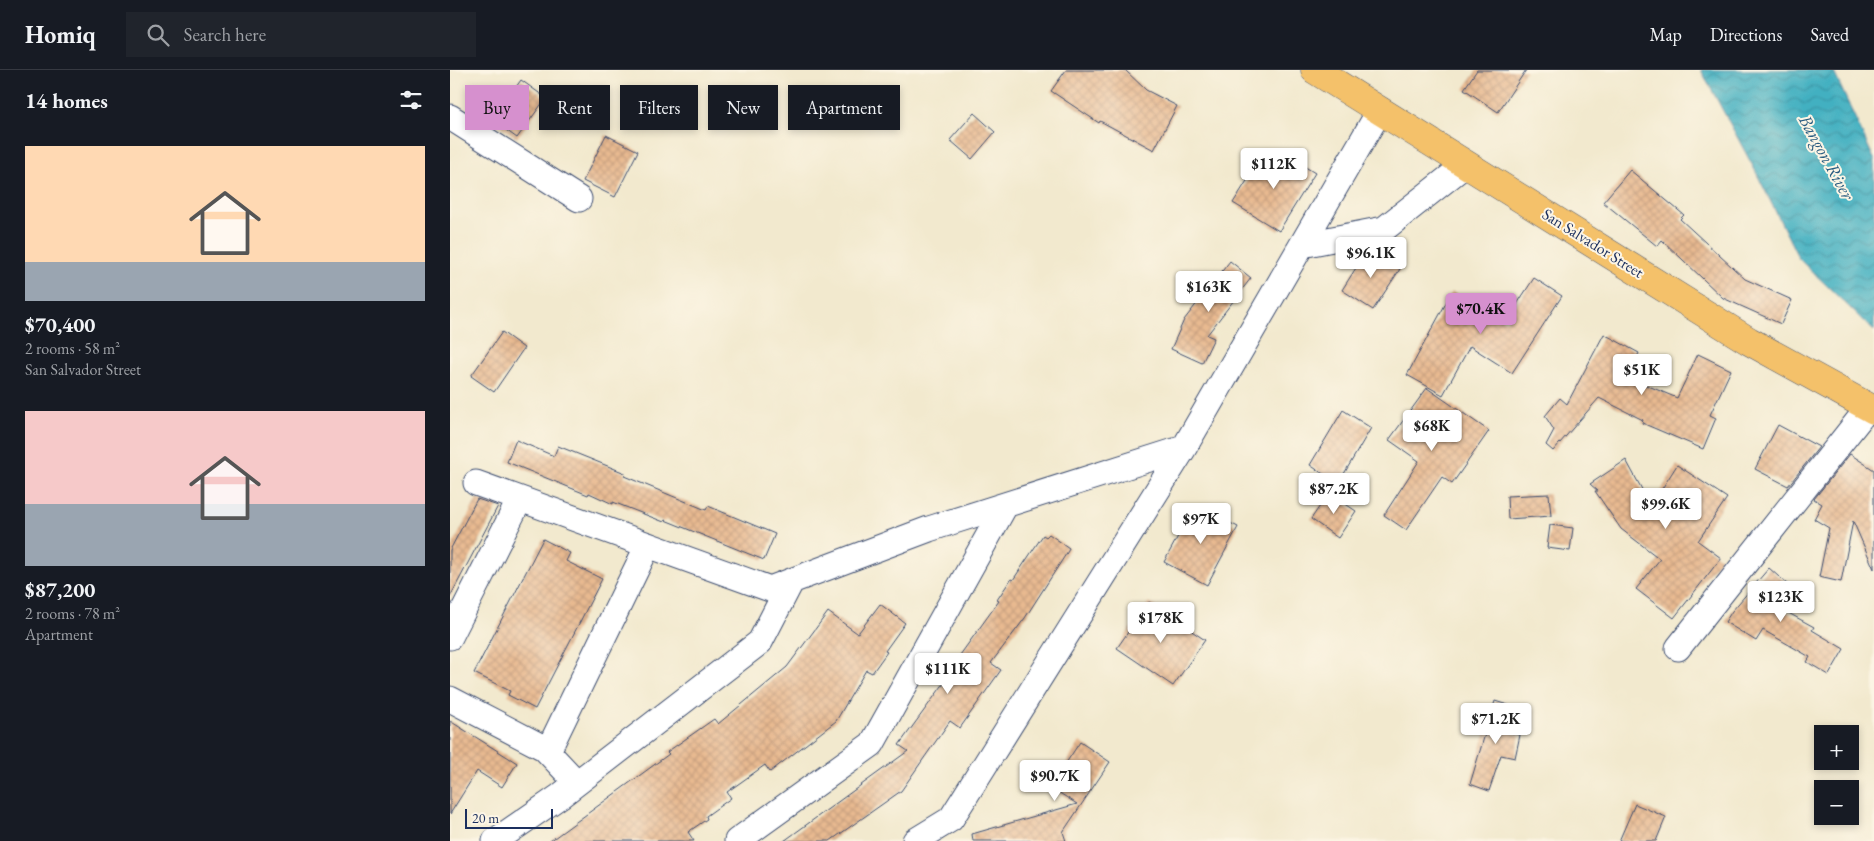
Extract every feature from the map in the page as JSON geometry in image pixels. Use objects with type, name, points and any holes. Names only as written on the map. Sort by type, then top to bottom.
[{"type":"highway","name":"San Salvador Street","points":[[1315,70],[1749,341],[1871,409]]},
{"type":"street","points":[[915,841],[952,819],[1184,448],[1380,110]]},
{"type":"street","points":[[450,117],[579,199]]},
{"type":"street","points":[[1302,245],[1384,229],[1466,164]]},
{"type":"street","points":[[1678,648],[1871,409]]},
{"type":"street","points":[[476,483],[770,590],[929,529],[1184,448]]},
{"type":"street","points":[[450,637],[520,499]]},
{"type":"street","points":[[737,841],[872,744],[1005,506]]},
{"type":"street","points":[[548,751],[648,545]]},
{"type":"street","points":[[495,841],[577,783],[760,642],[791,582]]},
{"type":"street","points":[[450,699],[544,748],[577,783]]},
{"type":"water","name":"Bangon River","points":[[1701,70],[1833,70],[1874,159],[1874,331],[1799,259],[1756,172]]},
{"type":"building","points":[[1066,70],[1125,70],[1146,90],[1177,106],[1154,150],[1100,121],[1099,123],[1051,91]]},
{"type":"building","points":[[1477,70],[1526,70],[1498,112],[1464,89]]},
{"type":"building","points":[[521,80],[528,85],[517,85]]},
{"type":"building","points":[[529,86],[539,93],[539,108],[529,121]]},
{"type":"building","points":[[974,113],[995,132],[972,159],[950,140]]},
{"type":"building","points":[[506,130],[523,130],[517,138]]},
{"type":"building","points":[[606,135],[638,151],[615,197],[583,181]]},
{"type":"building","points":[[1265,152],[1291,165],[1294,160],[1315,173],[1279,231],[1233,203]]},
{"type":"building","points":[[1630,170],[1684,215],[1680,219],[1745,279],[1792,300],[1781,324],[1723,298],[1662,240],[1657,246],[1603,202]]},
{"type":"building","points":[[1368,249],[1400,269],[1373,310],[1342,290]]},
{"type":"building","points":[[1230,261],[1251,278],[1207,335],[1214,338],[1202,363],[1171,349],[1184,320]]},
{"type":"building","points":[[1534,278],[1562,296],[1512,373],[1470,346],[1443,395],[1407,375],[1452,292],[1506,321]]},
{"type":"building","points":[[502,332],[524,348],[494,392],[471,376]]},
{"type":"building","points":[[1604,334],[1639,353],[1627,377],[1677,398],[1698,354],[1731,370],[1710,415],[1716,418],[1703,449],[1642,423],[1643,420],[1599,398],[1553,451],[1546,445],[1554,430],[1545,416],[1560,398],[1567,404]]},
{"type":"building","points":[[1427,388],[1489,431],[1452,484],[1442,477],[1406,530],[1384,515],[1419,461],[1389,440]]},
{"type":"building","points":[[1343,410],[1371,428],[1338,484],[1310,465]]},
{"type":"building","points":[[1778,425],[1819,447],[1788,486],[1755,469]]},
{"type":"building","points":[[516,440],[554,456],[558,446],[625,473],[624,476],[706,510],[708,506],[775,534],[764,560],[665,520],[664,522],[613,502],[613,504],[589,493],[588,495],[507,462]]},
{"type":"building","points":[[1850,454],[1874,470],[1874,569],[1853,521],[1841,582],[1819,577],[1829,528],[1814,519],[1822,504],[1814,499]]},
{"type":"building","points":[[1626,460],[1651,506],[1677,465],[1727,498],[1698,541],[1721,558],[1674,618],[1636,589],[1660,559],[1621,529],[1595,491],[1598,491],[1590,484]]},
{"type":"building","points":[[1329,493],[1356,511],[1338,538],[1311,519]]},
{"type":"building","points":[[1549,494],[1551,516],[1508,519],[1507,496]]},
{"type":"building","points":[[477,499],[498,506],[450,597],[450,550]]},
{"type":"building","points":[[1195,505],[1238,527],[1207,585],[1164,562]]},
{"type":"building","points":[[1550,525],[1573,528],[1570,551],[1547,548]]},
{"type":"building","points":[[1049,534],[1069,548],[1068,551],[1025,618],[991,663],[1001,670],[960,728],[950,721],[901,791],[830,841],[784,841],[908,751],[899,745],[958,664],[955,662],[999,601],[997,600],[1011,579],[1013,580],[1043,535],[1046,537]]},
{"type":"building","points":[[543,539],[570,553],[566,561],[602,579],[535,709],[508,695],[510,691],[474,673]]},
{"type":"building","points":[[1769,568],[1788,585],[1772,604],[1814,627],[1812,630],[1844,649],[1829,675],[1807,662],[1810,657],[1763,630],[1756,641],[1725,622],[1732,611]]},
{"type":"building","points":[[1149,602],[1205,640],[1173,686],[1117,648]]},
{"type":"building","points":[[880,604],[905,623],[872,673],[866,670],[836,721],[770,772],[765,765],[727,792],[731,798],[706,816],[707,819],[688,832],[694,841],[550,841],[669,754],[667,752],[714,719],[718,724],[787,667],[828,612],[857,633]]},
{"type":"building","points":[[1495,701],[1517,708],[1509,732],[1520,735],[1515,758],[1501,755],[1489,791],[1470,784]]},
{"type":"building","points":[[450,721],[517,763],[502,787],[477,771],[450,814]]},
{"type":"building","points":[[1080,742],[1110,762],[1063,832],[1066,841],[973,841],[972,834],[1077,804],[1050,787]]},
{"type":"building","points":[[1635,804],[1666,817],[1656,841],[1619,841]]}]
